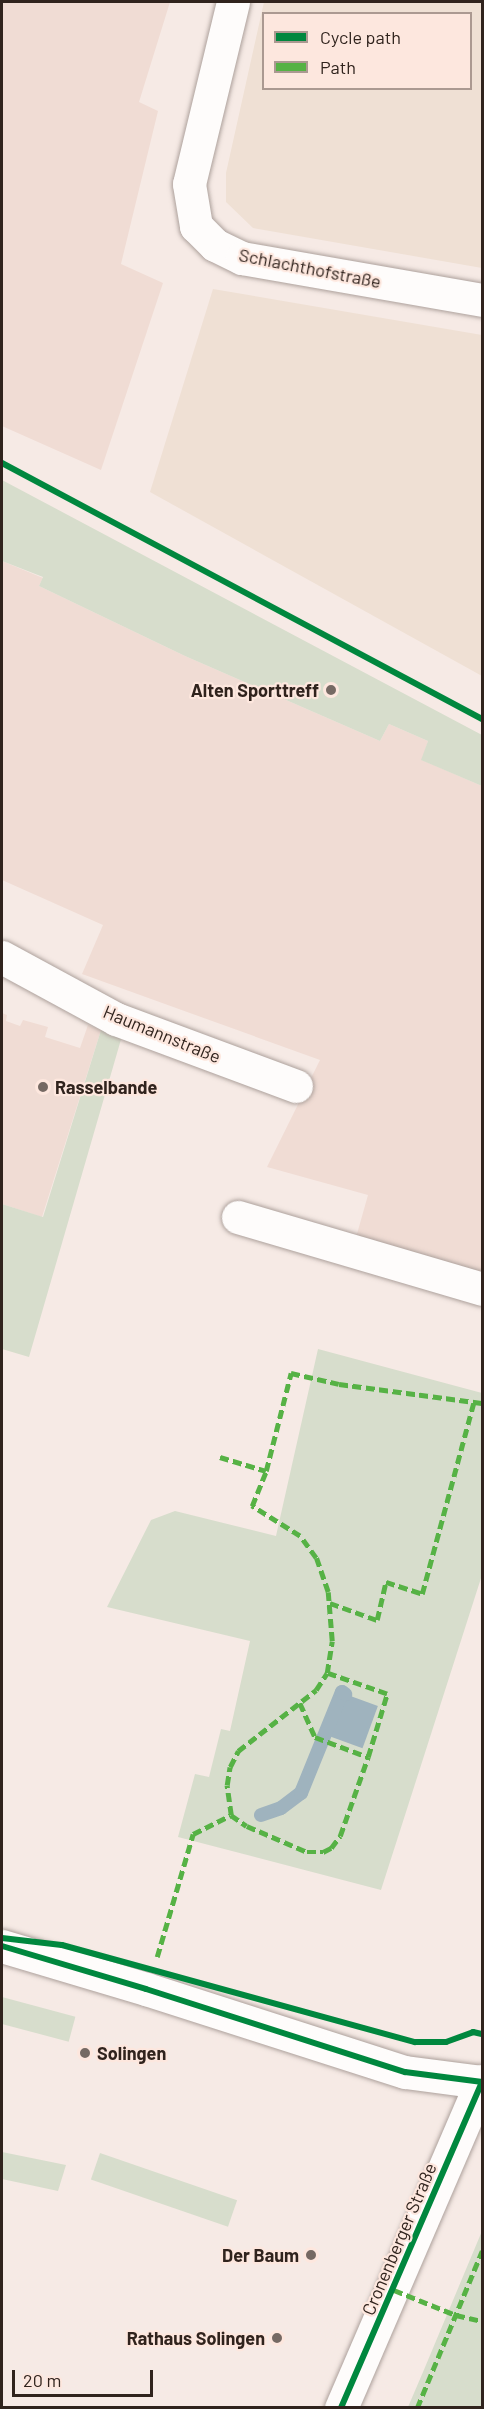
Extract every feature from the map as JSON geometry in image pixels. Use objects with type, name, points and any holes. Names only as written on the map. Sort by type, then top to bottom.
[{"type":"street","name":"Schlachthofstraße","points":[[233,2],[189,184],[196,226],[215,245],[242,258],[483,300]]},
{"type":"street","name":"Haumannstraße","points":[[2,957],[116,1019],[296,1086]]},
{"type":"street","points":[[238,1216],[483,1289]]},
{"type":"street","points":[[2,1946],[147,1989],[405,2072],[482,2082]]},
{"type":"street","name":"Cronenberger Straße","points":[[341,2408],[482,2082]]},
{"type":"shaded area","points":[[2,2],[170,2],[139,102],[158,111],[121,264],[163,283],[101,470],[2,426]]},
{"type":"shaded area","points":[[264,2],[482,2],[482,268],[253,228],[226,202],[226,173]]},
{"type":"shaded area","points":[[213,289],[482,335],[482,676],[150,492]]},
{"type":"shaded area","points":[[2,561],[43,578],[39,586],[185,656],[380,741],[389,724],[428,741],[422,760],[482,786],[482,1276],[355,1241],[368,1195],[267,1167],[320,1060],[82,974],[103,925],[2,880]]},
{"type":"shaded area","name":"Rasselbande","points":[[2,1013],[7,1015],[6,1021],[20,1026],[23,1020],[48,1027],[45,1037],[80,1048],[88,1025],[101,1030],[42,1217],[2,1204]]},
{"type":"green space","points":[[2,480],[482,735],[482,786],[421,760],[428,741],[389,724],[380,741],[185,656],[39,586],[43,577],[2,561]]},
{"type":"green space","points":[[101,1030],[122,1036],[29,1357],[2,1349],[2,1204],[43,1217]]},
{"type":"green space","points":[[318,1349],[482,1393],[482,1575],[381,1890],[178,1837],[195,1774],[209,1777],[221,1729],[230,1731],[250,1641],[107,1607],[151,1520],[175,1511],[276,1536]]},
{"type":"green space","points":[[2,1997],[75,2017],[69,2042],[2,2024]]},
{"type":"green space","points":[[2,2152],[66,2165],[58,2191],[2,2179]]},
{"type":"green space","points":[[100,2153],[237,2200],[228,2227],[91,2179]]},
{"type":"green space","points":[[482,2231],[482,2407],[408,2407],[423,2372]]},
{"type":"water","points":[[345,1694],[378,1706],[362,1748],[330,1736]]},
{"type":"waterway","points":[[261,1815],[281,1808],[301,1793],[342,1692],[345,1694]]},
{"type":"marked path","points":[[220,1457],[266,1471],[291,1373],[339,1384],[482,1403]]},
{"type":"marked path","points":[[330,1603],[377,1620],[386,1582],[422,1594],[474,1401]]},
{"type":"marked path","points":[[157,1957],[193,1834],[231,1815],[227,1785],[230,1767],[238,1751],[316,1690],[327,1673],[332,1641],[328,1592],[316,1558],[300,1536],[252,1506],[266,1471]]},
{"type":"marked path","points":[[231,1815],[247,1826],[307,1852],[323,1852],[331,1848],[340,1836],[387,1694],[327,1673]]},
{"type":"marked path","points":[[300,1703],[315,1737],[368,1757]]},
{"type":"marked path","points":[[417,2408],[482,2251]]},
{"type":"marked path","points":[[394,2290],[456,2315],[482,2321]]},
{"type":"cycle path","points":[[2,463],[482,719]]},
{"type":"cycle path","points":[[2,1938],[62,1945],[415,2042],[446,2042],[473,2032],[482,2034]]},
{"type":"cycle path","points":[[2,1946],[146,1989],[405,2072],[482,2082],[341,2408]]},
{"type":"place","name":"Alten Sporttreff","points":[[331,690]]},
{"type":"place","name":"Rasselbande","points":[[43,1087]]},
{"type":"place","name":"Solingen","points":[[85,2053]]},
{"type":"place","name":"Der Baum","points":[[311,2255]]},
{"type":"place","name":"Rathaus Solingen","points":[[277,2338]]}]
